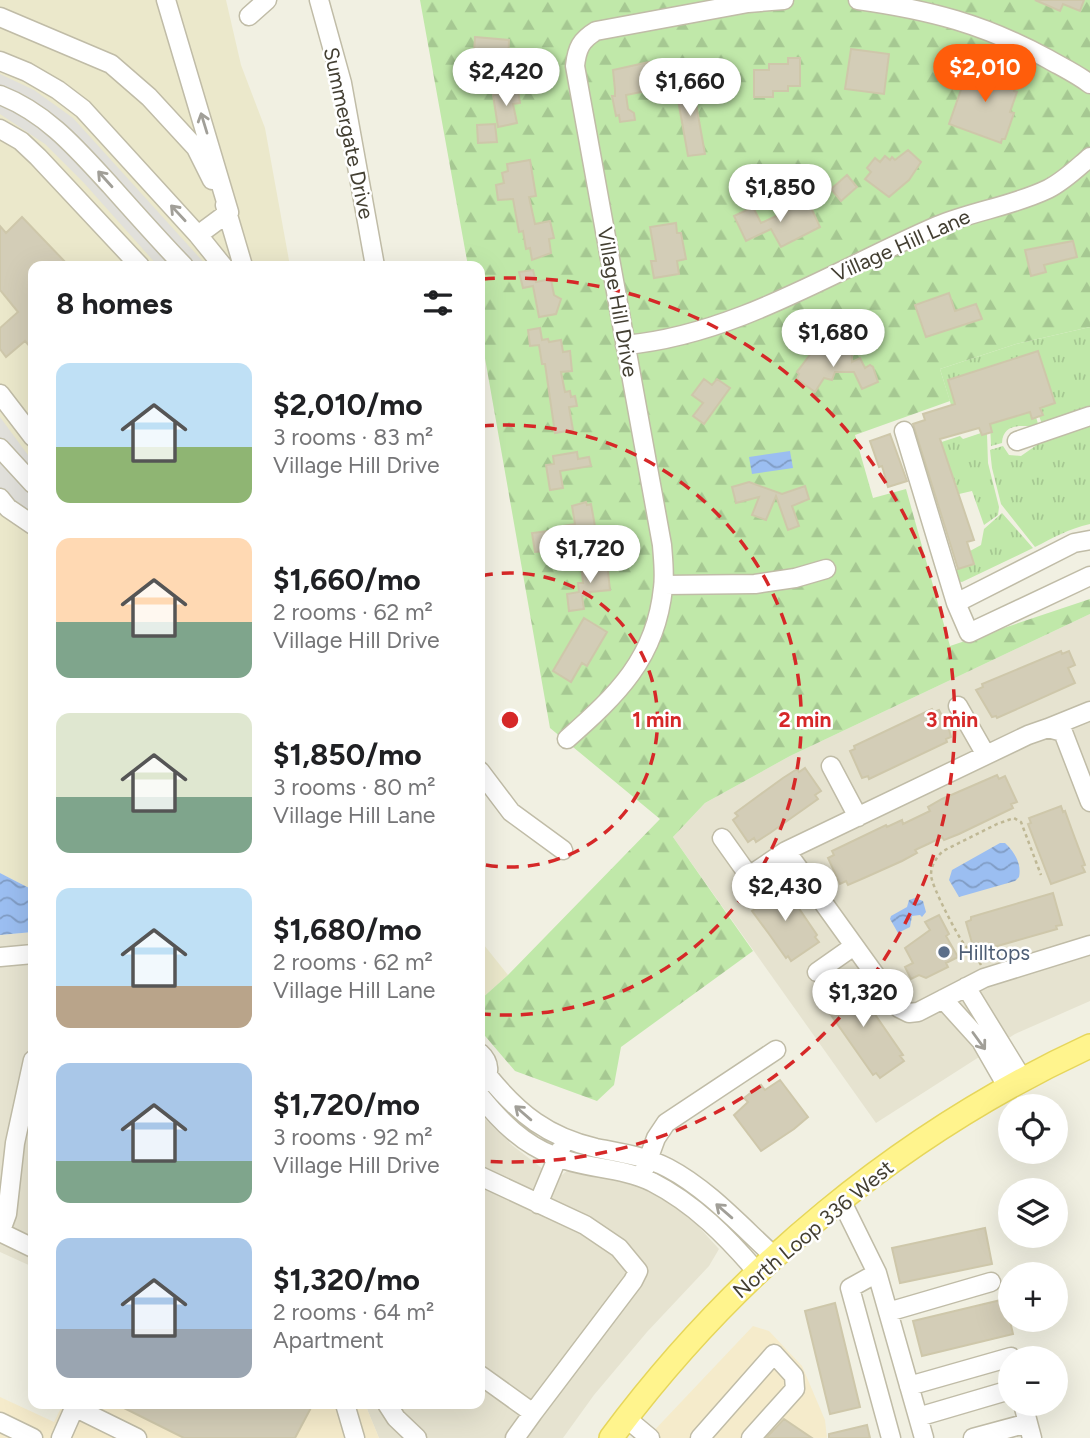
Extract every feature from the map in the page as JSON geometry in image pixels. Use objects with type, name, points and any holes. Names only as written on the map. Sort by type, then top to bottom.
[{"type":"main road","name":"North Loop 336 West","points":[[611,1438],[692,1338],[766,1265],[841,1200],[897,1157],[953,1120],[1090,1046]]},
{"type":"street","points":[[166,0],[242,261]]},
{"type":"street","points":[[248,16],[267,0]]},
{"type":"street","name":"Summergate Drive","points":[[318,0],[342,83],[374,261]]},
{"type":"street","name":"Village Hill Drive","points":[[567,739],[607,704],[626,683],[640,661],[652,636],[664,585],[662,545],[575,66],[576,50],[584,38],[596,31],[748,3],[784,0]]},
{"type":"street","points":[[858,0],[910,7],[972,23],[1020,44],[1090,84]]},
{"type":"street","points":[[0,17],[111,64],[149,97],[196,148],[229,212]]},
{"type":"street","points":[[0,61],[27,72],[83,109],[219,261]]},
{"type":"street","points":[[0,95],[26,107],[56,129],[179,261]]},
{"type":"street","points":[[0,129],[21,141],[38,157],[135,261]]},
{"type":"street","name":"Village Hill Lane","points":[[625,345],[690,332],[731,320],[961,216],[1048,189],[1073,173],[1090,157]]},
{"type":"street","points":[[198,235],[229,212]]},
{"type":"street","points":[[0,394],[28,430]]},
{"type":"street","points":[[1017,441],[1090,416]]},
{"type":"street","points":[[904,431],[956,603],[969,634],[1090,576]]},
{"type":"street","points":[[0,448],[28,479]]},
{"type":"street","points":[[0,498],[8,508],[28,522]]},
{"type":"street","points":[[956,603],[1074,543],[1090,540]]},
{"type":"street","points":[[664,585],[755,584],[795,578],[826,569]]},
{"type":"street","points":[[958,706],[986,755]]},
{"type":"street","points":[[722,838],[748,876],[786,851],[986,755],[1090,710]]},
{"type":"street","points":[[1048,728],[1063,732],[1090,802]]},
{"type":"street","points":[[831,766],[858,817]]},
{"type":"street","points":[[485,778],[511,812],[563,850]]},
{"type":"street","points":[[786,851],[899,1008],[909,1013],[918,1012],[988,977],[1090,945]]},
{"type":"street","points":[[817,972],[854,946]]},
{"type":"street","points":[[0,957],[28,954]]},
{"type":"street","points":[[966,987],[1016,1084]]},
{"type":"street","points":[[943,999],[1016,1084]]},
{"type":"street","points":[[641,1178],[656,1138],[666,1123],[776,1051]]},
{"type":"street","points":[[28,1083],[15,1143],[7,1214],[0,1233],[28,1246]]},
{"type":"street","points":[[485,1083],[538,1126],[566,1140],[648,1159],[698,1187],[766,1265]]},
{"type":"street","points":[[485,1102],[507,1128],[525,1142],[555,1157],[641,1178],[686,1202],[726,1237],[766,1265]]},
{"type":"street","points":[[538,1203],[555,1157],[566,1140]]},
{"type":"street","points":[[485,1178],[585,1225],[619,1248],[638,1271],[634,1281],[515,1438]]},
{"type":"street","points":[[841,1200],[877,1273],[924,1438]]},
{"type":"street","points":[[877,1273],[850,1289],[891,1438]]},
{"type":"street","points":[[888,1311],[991,1282]]},
{"type":"street","points":[[700,1438],[774,1354],[794,1376],[795,1389],[751,1438]]},
{"type":"street","points":[[914,1402],[998,1363]]},
{"type":"street","points":[[485,1379],[533,1413]]},
{"type":"street","points":[[883,1410],[914,1402],[998,1392]]},
{"type":"street","points":[[61,1438],[75,1409]]},
{"type":"street","points":[[82,1409],[137,1438]]},
{"type":"street","points":[[346,1409],[355,1438]]},
{"type":"street","points":[[390,1409],[417,1438]]},
{"type":"street","points":[[626,1418],[650,1438]]},
{"type":"street","points":[[0,1422],[33,1438]]},
{"type":"street","points":[[973,1438],[1030,1430]]},
{"type":"path","points":[[988,977],[976,955],[963,943],[932,883],[930,876],[933,863],[943,851],[1014,818],[1021,822],[1041,875]]},
{"type":"shaded area","points":[[0,0],[226,0],[241,65],[265,128],[289,261],[28,261],[28,887],[0,873]]},
{"type":"shaded area","points":[[0,74],[34,90],[73,118],[202,261],[154,261],[45,144],[0,114]]},
{"type":"shaded area","points":[[0,417],[28,455],[28,512],[0,488]]},
{"type":"shaded area","name":"Hilltops","points":[[1090,614],[1090,1001],[1015,1034],[876,1123],[673,837],[705,803],[790,756]]},
{"type":"shaded area","points":[[28,932],[28,1265],[0,1252],[0,935]]},
{"type":"shaded area","points":[[485,946],[508,975],[485,996]]},
{"type":"shaded area","points":[[485,1119],[513,1146],[543,1169],[562,1175],[569,1169],[644,1188],[670,1203],[698,1226],[719,1249],[709,1266],[647,1332],[594,1395],[563,1438],[379,1438],[367,1409],[485,1409]]},
{"type":"shaded area","points":[[753,1326],[769,1331],[802,1366],[825,1420],[827,1438],[647,1438]]},
{"type":"shaded area","points":[[0,1397],[54,1422],[60,1409],[367,1409],[379,1438],[0,1438]]},
{"type":"green space","points":[[420,0],[1090,0],[1090,327],[1016,344],[940,369],[950,401],[855,435],[873,498],[906,489],[950,646],[1090,599],[1090,614],[790,756],[705,803],[673,837],[753,951],[621,1047],[614,1085],[597,1101],[515,1071],[485,1036],[485,996],[660,819],[550,728],[485,358],[485,261],[467,261]]},
{"type":"green space","points":[[1090,327],[1090,411],[1042,424],[1040,408],[1016,416],[1030,412],[1036,417],[1039,427],[1010,428],[1003,436],[1002,443],[991,446],[990,424],[1004,420],[955,418],[940,369],[1016,344]]},
{"type":"green space","points":[[1090,422],[1090,524],[1035,547],[1001,504],[990,450],[1003,446],[1009,455],[1021,456],[1041,442]]},
{"type":"green space","points":[[981,433],[987,434],[988,463],[999,507],[998,515],[984,525],[972,491],[959,494],[955,482],[929,472],[927,474],[920,449],[960,436],[963,439]]},
{"type":"green space","points":[[1002,513],[1033,548],[962,582],[957,581],[948,572],[974,564],[970,551],[981,545],[984,529]]},
{"type":"water","points":[[790,451],[793,468],[752,474],[749,457]]},
{"type":"water","points":[[1000,843],[1005,843],[1014,854],[1019,867],[1019,877],[1015,881],[959,897],[949,880],[952,870]]},
{"type":"water","points":[[0,873],[28,887],[28,932],[0,935]]},
{"type":"water","points":[[915,898],[923,901],[926,912],[922,917],[912,916],[910,927],[898,933],[891,916],[907,907],[909,900]]},
{"type":"building","points":[[1035,0],[1084,0],[1080,11],[1063,4],[1060,11]]},
{"type":"building","points":[[475,37],[509,40],[508,62],[505,61],[503,74],[473,69]]},
{"type":"building","points":[[851,49],[889,54],[884,94],[845,89]]},
{"type":"building","points":[[788,58],[800,58],[800,86],[788,86],[788,91],[773,91],[773,97],[754,97],[754,70],[769,70],[769,64],[788,64]]},
{"type":"building","points":[[649,62],[650,67],[656,71],[659,86],[626,95],[628,109],[634,113],[635,120],[620,122],[612,96],[615,96],[613,70]]},
{"type":"building","points":[[970,64],[1017,80],[1014,91],[1017,92],[1010,112],[1014,113],[1001,143],[949,124]]},
{"type":"building","points":[[691,76],[705,154],[688,156],[678,100],[681,99],[678,84],[682,83],[681,78]]},
{"type":"building","points":[[518,91],[520,103],[513,104],[517,123],[498,127],[493,95]]},
{"type":"building","points":[[495,124],[497,142],[478,143],[477,125]]},
{"type":"building","points":[[908,150],[921,162],[909,180],[889,197],[865,179],[871,172],[867,168],[875,158],[880,162],[885,156],[895,160]]},
{"type":"building","points":[[530,160],[536,196],[529,197],[535,224],[550,221],[554,238],[549,239],[551,253],[532,260],[530,248],[526,249],[523,231],[519,232],[513,199],[498,200],[496,185],[504,183],[502,173],[508,171],[507,164]]},
{"type":"building","points":[[847,175],[857,187],[841,201],[831,189]]},
{"type":"building","points":[[808,201],[820,227],[781,247],[771,229],[746,241],[734,216],[753,207],[761,223]]},
{"type":"building","points":[[22,217],[64,261],[28,261],[28,344],[25,341],[6,357],[0,349],[0,328],[18,312],[0,290],[0,226],[6,233]]},
{"type":"building","points":[[676,223],[677,233],[681,233],[686,259],[677,261],[679,274],[654,278],[651,261],[656,261],[650,227]]},
{"type":"building","points":[[1073,241],[1077,257],[1044,265],[1046,272],[1031,276],[1025,250]]},
{"type":"building","points":[[533,270],[536,282],[551,279],[554,295],[561,299],[556,314],[539,317],[533,286],[523,288],[519,272]]},
{"type":"building","points":[[949,293],[955,311],[976,304],[982,319],[926,337],[915,305]]},
{"type":"building","points":[[540,328],[542,340],[561,340],[563,352],[570,351],[572,371],[561,372],[565,392],[570,391],[571,397],[575,396],[577,406],[569,407],[573,430],[555,433],[545,364],[542,364],[539,345],[530,346],[528,330]]},
{"type":"building","points":[[824,346],[827,352],[852,354],[852,362],[860,358],[865,368],[870,365],[873,367],[878,382],[862,389],[854,372],[835,372],[832,380],[824,378],[815,392],[797,379],[797,372],[812,352]]},
{"type":"building","points":[[1038,351],[1055,403],[1040,408],[1043,415],[1032,419],[1030,412],[990,424],[992,432],[982,435],[979,428],[940,439],[974,540],[967,542],[974,564],[958,569],[913,424],[925,420],[923,414],[955,404],[948,380]]},
{"type":"building","points":[[704,379],[712,385],[717,379],[730,388],[704,424],[693,416],[703,403],[692,395]]},
{"type":"building","points":[[890,434],[907,481],[888,487],[870,441]]},
{"type":"building","points":[[577,452],[578,459],[589,457],[591,466],[560,471],[563,488],[550,490],[546,465],[554,464],[553,456]]},
{"type":"building","points":[[749,482],[782,494],[805,486],[809,499],[792,506],[799,526],[788,530],[776,496],[766,520],[752,515],[759,497],[736,503],[732,487]]},
{"type":"building","points":[[586,502],[587,505],[591,504],[596,532],[567,537],[569,549],[535,552],[532,533],[564,529],[563,526],[575,524],[572,506]]},
{"type":"building","points":[[607,562],[610,590],[590,592],[590,595],[582,596],[584,609],[569,611],[567,594],[579,592],[578,583],[583,583],[582,572],[592,571],[591,564]]},
{"type":"building","points":[[584,618],[607,632],[587,666],[582,663],[571,682],[553,671]]},
{"type":"building","points":[[1061,651],[1062,654],[1069,651],[1075,665],[1068,668],[1075,683],[997,718],[992,717],[976,690],[983,687],[982,684]]},
{"type":"building","points":[[932,709],[934,712],[939,710],[949,729],[951,737],[946,739],[947,742],[869,779],[868,776],[862,778],[850,751],[855,749],[854,746]]},
{"type":"building","points":[[805,768],[821,791],[815,795],[818,799],[756,842],[754,838],[748,842],[733,820],[738,816],[735,813],[797,769],[799,772]]},
{"type":"building","points":[[997,775],[999,779],[1005,776],[1017,802],[1011,804],[1013,808],[959,834],[944,840],[942,837],[915,850],[917,853],[902,861],[864,878],[848,885],[846,881],[840,884],[828,858],[834,855],[832,851],[886,825],[887,827],[902,820],[903,824],[930,811],[928,807],[942,799]]},
{"type":"building","points":[[1061,806],[1085,865],[1082,866],[1085,872],[1051,884],[1028,824],[1031,823],[1029,818]]},
{"type":"building","points":[[778,885],[782,890],[784,888],[798,907],[819,942],[791,961],[752,911],[755,909],[751,904]]},
{"type":"building","points":[[1053,893],[1062,925],[1056,926],[1057,929],[980,951],[979,948],[974,950],[966,922],[971,920],[971,917]]},
{"type":"building","points":[[939,915],[949,934],[946,936],[958,957],[946,963],[948,967],[926,978],[919,975],[911,979],[905,967],[913,963],[905,948],[930,930],[925,922]]},
{"type":"building","points":[[847,980],[851,986],[854,984],[903,1055],[900,1056],[904,1061],[880,1078],[876,1073],[873,1075],[824,1005],[827,1003],[823,999]]},
{"type":"building","points":[[780,1080],[808,1117],[761,1151],[734,1115],[748,1102],[744,1098],[761,1085],[765,1090]]},
{"type":"building","points":[[985,1228],[992,1264],[900,1283],[892,1248]]},
{"type":"building","points":[[998,1301],[998,1332],[1013,1334],[922,1356],[913,1321]]},
{"type":"building","points":[[835,1303],[860,1407],[830,1414],[805,1311]]},
{"type":"building","points":[[126,1409],[310,1409],[295,1438],[184,1438]]},
{"type":"building","points":[[784,1419],[812,1438],[766,1438]]},
{"type":"building","points":[[867,1425],[870,1438],[829,1438],[829,1434]]},
{"type":"place","name":"Hilltops","points":[[944,952]]}]
